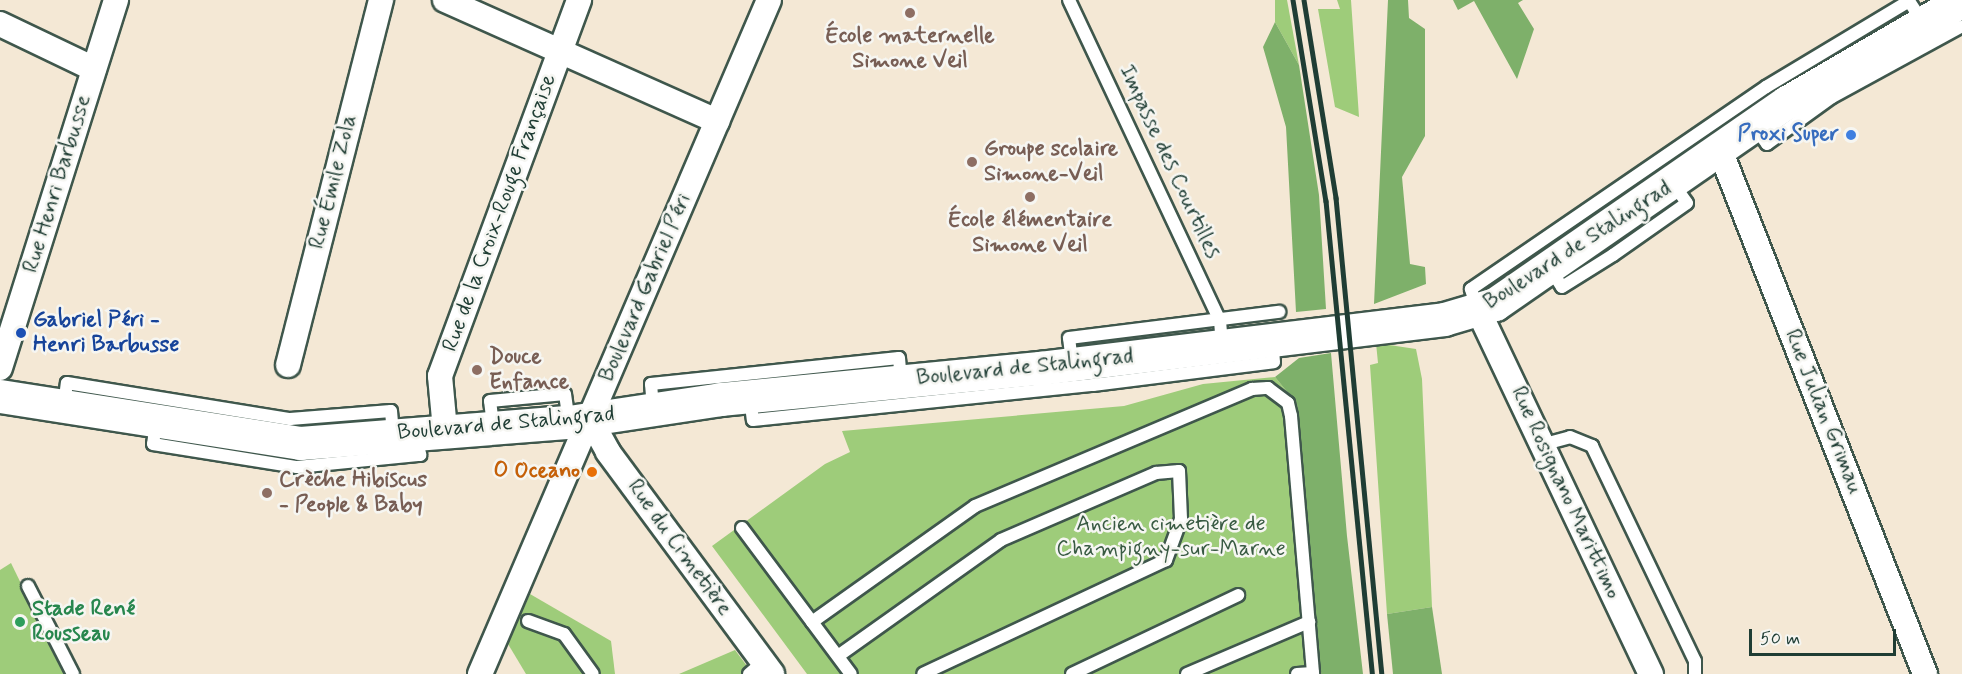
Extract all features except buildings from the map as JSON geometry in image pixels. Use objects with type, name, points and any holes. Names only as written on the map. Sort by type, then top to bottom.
[{"type":"main road","name":"Boulevard de Stalingrad","points":[[0,396],[288,442],[494,425],[579,421],[653,407],[750,396],[918,388],[1072,364],[1221,333],[1275,326],[1479,312],[1673,184],[1754,125],[1922,21],[1962,0]]},
{"type":"street","name":"Rue Henri Barbusse","points":[[0,368],[116,0]]},
{"type":"street","name":"Rue Émile Zola","points":[[288,365],[381,0]]},
{"type":"street","points":[[445,0],[717,121]]},
{"type":"street","name":"Rue de la Croix-Rouge Française","points":[[418,432],[579,0]]},
{"type":"street","name":"Boulevard Gabriel Péri","points":[[480,674],[579,421],[717,121],[768,0]]},
{"type":"street","points":[[0,24],[94,69]]},
{"type":"street","name":"Rue Julian Grimau","points":[[1720,150],[1925,674]]},
{"type":"street","name":"Rue Rosignano Marittimo","points":[[1479,312],[1651,674]]},
{"type":"street","name":"Rue du Cimetière","points":[[579,421],[608,452],[762,670]]},
{"type":"lane","name":"Impasse des Courtilles","points":[[1069,0],[1221,333]]},
{"type":"lane","points":[[1479,312],[1471,289],[1766,87],[1910,0],[1922,21]]},
{"type":"lane","points":[[1754,125],[1767,144],[1832,97],[1962,26]]},
{"type":"lane","points":[[653,407],[651,384],[899,358],[918,388],[1274,362],[1275,326]]},
{"type":"lane","points":[[64,407],[68,383],[290,419],[391,411],[418,432]]},
{"type":"lane","points":[[812,622],[975,506],[1252,388],[1268,388],[1288,403],[1291,416],[1313,674],[1297,674]]},
{"type":"lane","points":[[1541,445],[1569,437],[1592,446],[1695,661],[1695,674]]},
{"type":"lane","points":[[838,656],[1001,540],[1156,473],[1179,471],[1181,519],[1166,560],[922,674]]},
{"type":"lane","points":[[742,528],[851,674]]},
{"type":"lane","points":[[28,586],[73,674]]},
{"type":"lane","points":[[1072,674],[1238,595]]},
{"type":"lane","points":[[528,621],[564,634],[593,674]]},
{"type":"lane","points":[[1187,674],[1309,622]]},
{"type":"green space","points":[[1275,0],[1287,0],[1299,65],[1275,22]]},
{"type":"green space","points":[[1337,0],[1351,0],[1359,117],[1335,107],[1318,9],[1340,9]]},
{"type":"green space","points":[[1388,0],[1408,0],[1409,18],[1425,29],[1425,136],[1402,177],[1410,264],[1425,267],[1426,284],[1374,304]]},
{"type":"green space","points":[[1453,0],[1523,0],[1518,3],[1534,29],[1517,79],[1474,1],[1458,10]]},
{"type":"green space","points":[[1275,22],[1299,65],[1319,195],[1326,309],[1296,312],[1286,127],[1263,47]]},
{"type":"green space","points":[[1376,343],[1416,349],[1422,379],[1432,607],[1387,614],[1370,365],[1378,363]]},
{"type":"green space","points":[[1331,353],[1347,536],[1363,674],[1322,674],[1319,667],[1297,404],[1275,377],[1299,358]]},
{"type":"green space","name":"Ancien cimetière de Champigny-sur-Marne","points":[[1275,377],[1297,404],[1322,674],[807,674],[712,546],[825,464],[850,452],[842,431],[1124,406],[1203,384]]},
{"type":"green space","name":"Stade René Rousseau","points":[[11,563],[65,674],[0,674],[0,570]]},
{"type":"green space","points":[[530,594],[611,641],[615,674],[526,674],[508,644]]},
{"type":"green space","points":[[1432,607],[1442,674],[1393,674],[1387,614]]},
{"type":"green space","points":[[735,650],[753,674],[679,674]]},
{"type":"railway","points":[[1293,0],[1326,201],[1372,674]]},
{"type":"railway","points":[[1304,0],[1336,198],[1382,674]]},
{"type":"place","name":"École maternelle Simone Veil","points":[[910,13]]},
{"type":"place","name":"Proxi Super","points":[[1851,135]]},
{"type":"place","name":"Groupe scolaire Simone-Veil","points":[[972,162]]},
{"type":"place","name":"École élémentaire Simone Veil","points":[[1030,197]]},
{"type":"place","name":"Gabriel Péri - Henri Barbusse","points":[[21,333]]},
{"type":"place","name":"Douce Enfance","points":[[477,370]]},
{"type":"place","name":"O Oceano","points":[[592,472]]},
{"type":"place","name":"Crèche Hibiscus - People & Baby","points":[[267,493]]},
{"type":"place","name":"Stade René Rousseau","points":[[20,622]]}]
